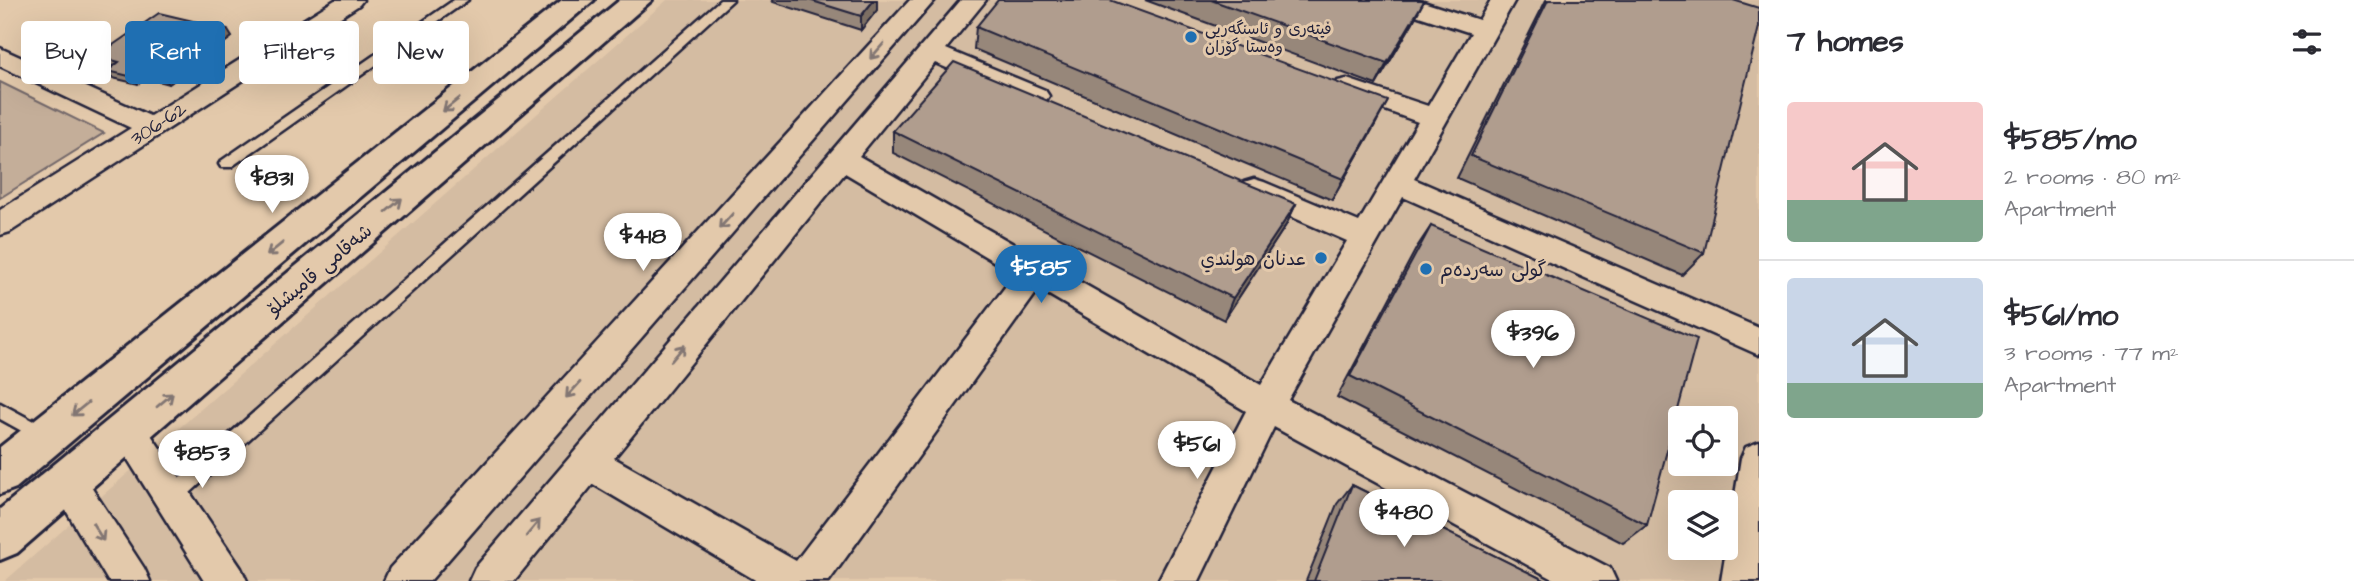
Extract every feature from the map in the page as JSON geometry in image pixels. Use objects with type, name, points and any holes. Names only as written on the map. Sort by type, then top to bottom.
[{"type":"street","name":"306-62","points":[[0,224],[351,0]]},
{"type":"street","points":[[0,474],[580,0]]},
{"type":"street","name":"شەقامی قامیشلۆ","points":[[0,538],[638,0]]},
{"type":"street","points":[[404,581],[923,0]]},
{"type":"street","points":[[489,581],[974,0]]},
{"type":"street","points":[[1393,0],[1486,30]]},
{"type":"street","points":[[1178,581],[1267,407],[1503,0]]},
{"type":"street","points":[[932,52],[1059,106]]},
{"type":"street","points":[[0,56],[152,127]]},
{"type":"street","points":[[1320,77],[1434,118]]},
{"type":"street","points":[[842,159],[1267,407],[1596,581]]},
{"type":"street","points":[[1225,177],[1366,237]]},
{"type":"street","points":[[1397,183],[1759,342]]},
{"type":"street","points":[[805,581],[1035,271]]},
{"type":"street","points":[[128,431],[227,581]]},
{"type":"street","points":[[1741,581],[1759,458]]},
{"type":"street","points":[[588,462],[794,581]]},
{"type":"street","points":[[67,482],[130,581]]},
{"type":"lane","points":[[226,164],[462,0]]},
{"type":"lane","points":[[172,497],[727,0]]},
{"type":"lane","points":[[0,410],[46,436]]},
{"type":"shaded area","points":[[667,0],[1759,0],[1759,581],[5,581]]},
{"type":"shaded area","points":[[0,82],[104,133],[0,198]]},
{"type":"building","points":[[809,0],[874,0],[861,16]]},
{"type":"building","points":[[998,0],[1110,0],[1388,101],[1343,179],[976,27]]},
{"type":"building","points":[[1211,0],[1422,0],[1424,1],[1387,63]]},
{"type":"building","points":[[1548,0],[1733,0],[1759,8],[1759,27],[1704,253],[1471,156]]},
{"type":"building","points":[[159,13],[193,21],[147,21]]},
{"type":"building","points":[[125,37],[125,75],[111,72],[119,62],[111,60],[111,46]]},
{"type":"building","points":[[954,62],[1296,204],[1233,298],[893,131]]},
{"type":"building","points":[[1431,226],[1697,339],[1679,406],[1668,406],[1668,447],[1647,525],[1350,376]]},
{"type":"building","points":[[1352,485],[1546,581],[1314,581]]},
{"type":"place","name":"فیتەری و ئاسنگەریی وەستا گۆران","points":[[1191,37]]},
{"type":"place","name":"عدنان هولندي","points":[[1321,258]]},
{"type":"place","name":"گولی سەردەم","points":[[1426,269]]}]
